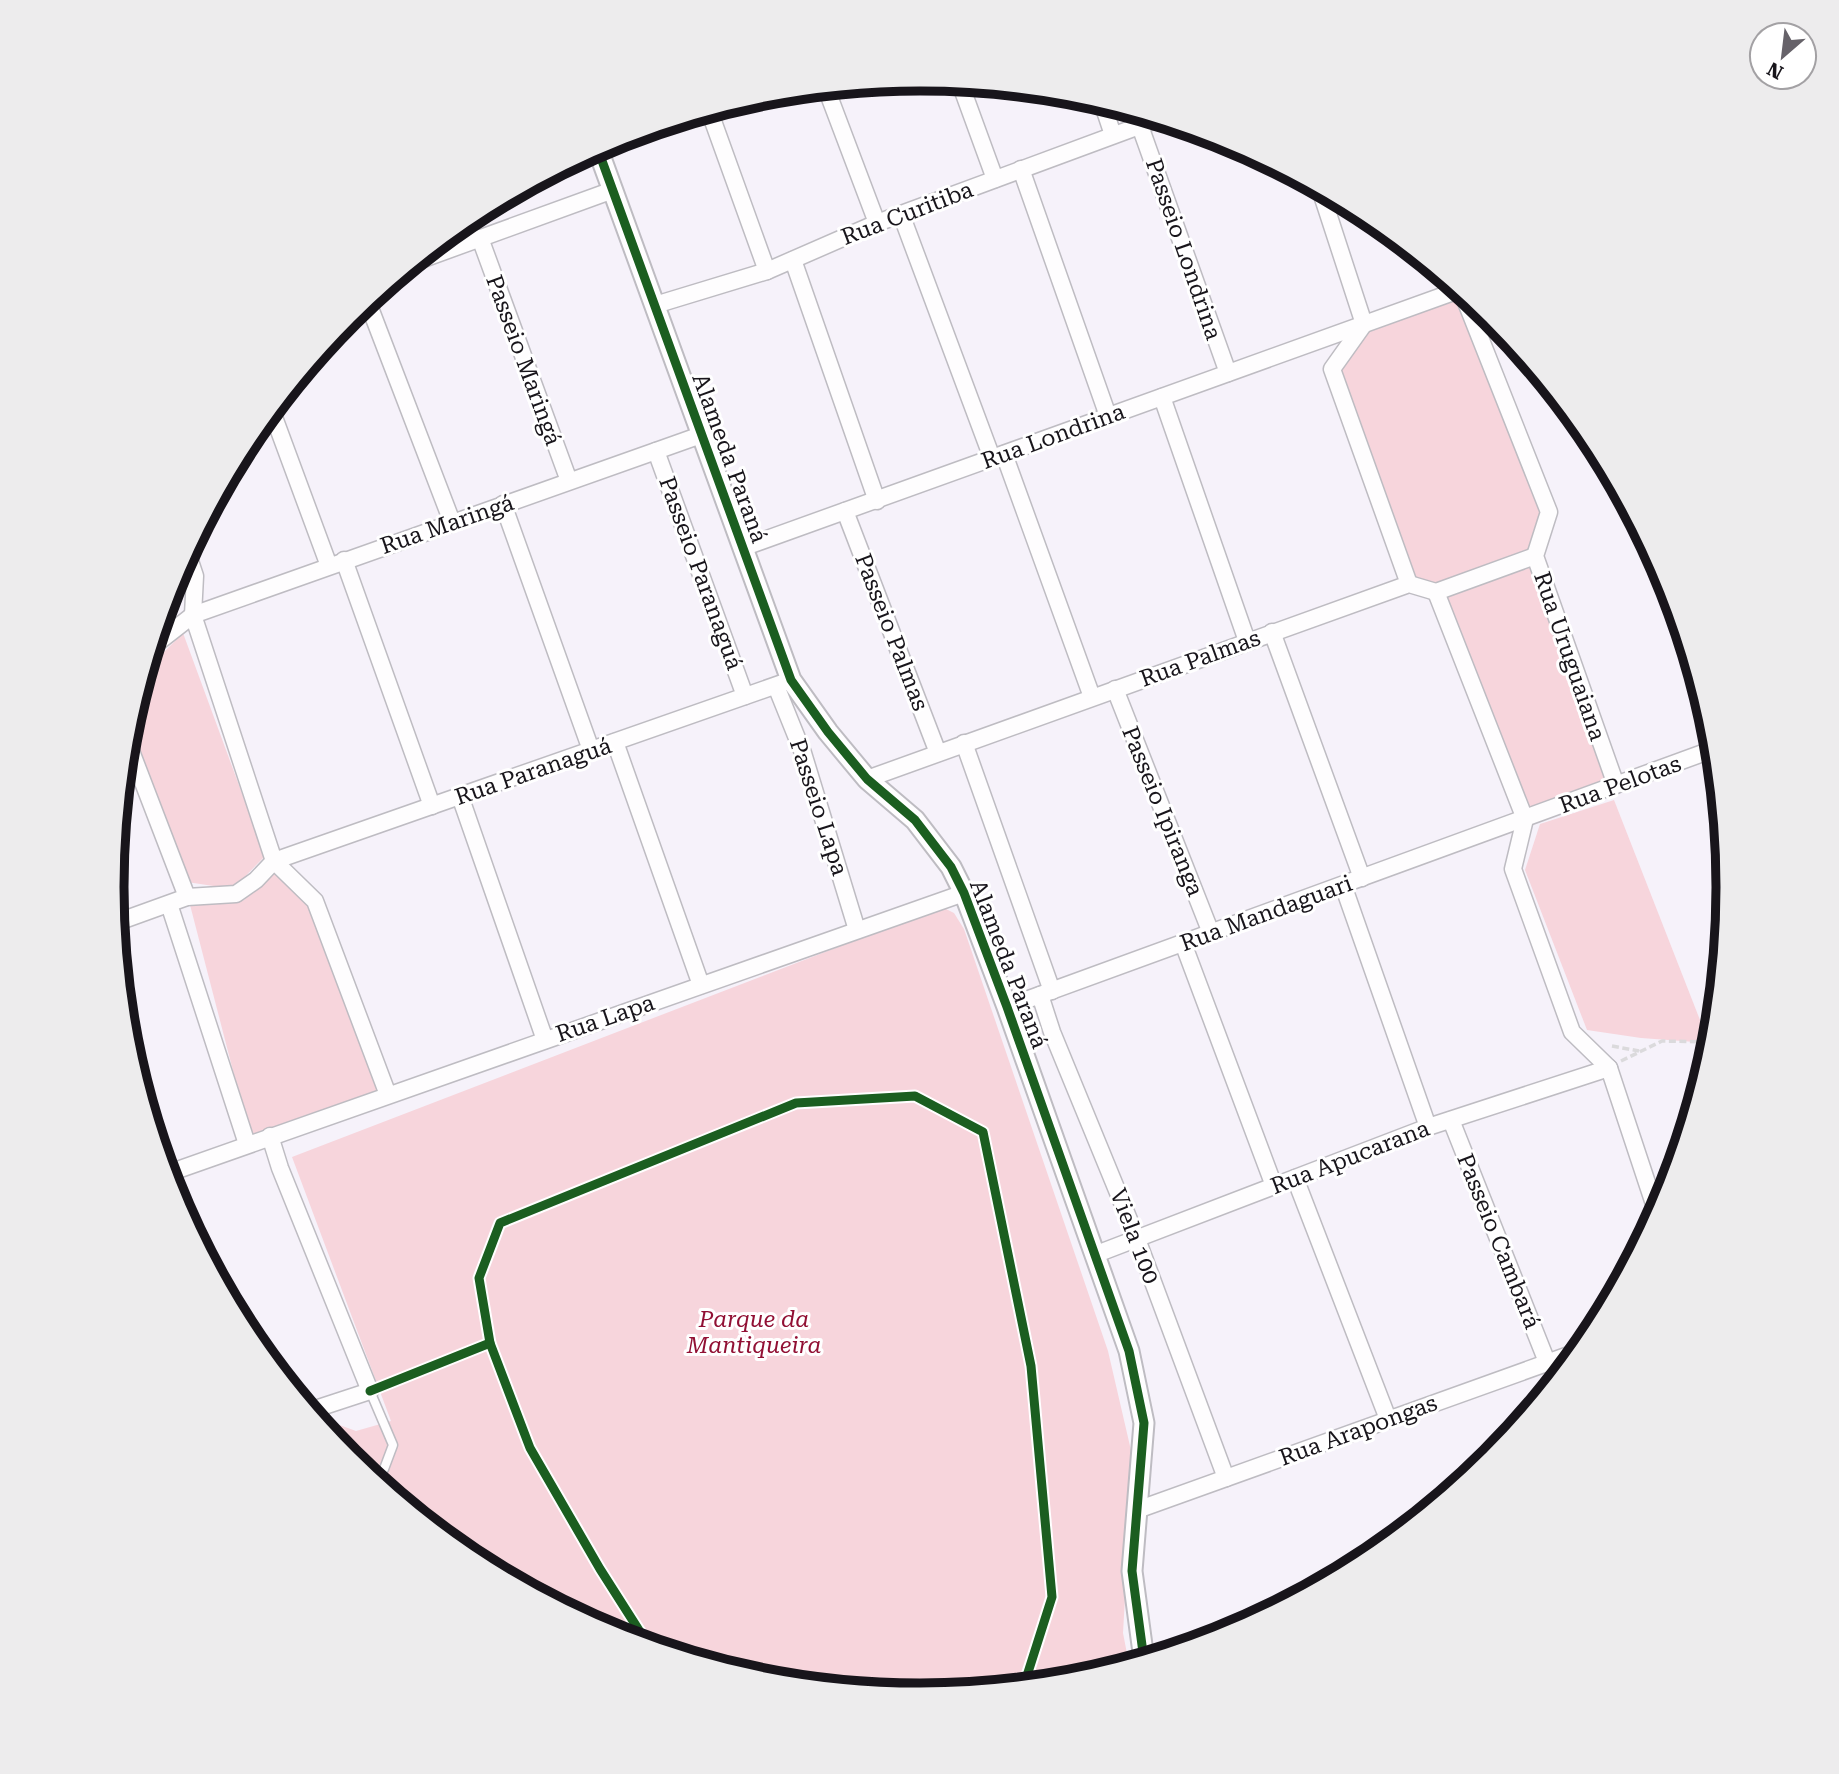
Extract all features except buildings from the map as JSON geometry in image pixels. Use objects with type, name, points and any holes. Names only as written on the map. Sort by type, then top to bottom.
[{"type":"street","points":[[964,93],[995,179]]},
{"type":"street","points":[[830,97],[877,223]]},
{"type":"street","points":[[1106,113],[1114,135]]},
{"type":"street","points":[[712,118],[767,271]]},
{"type":"street","name":"Rua Curitiba","points":[[655,305],[767,271],[877,223],[1144,124]]},
{"type":"street","name":"Passeio Londrina","points":[[1140,125],[1228,373]]},
{"type":"street","name":"Alameda Paraná","points":[[601,158],[742,548],[783,683],[867,779],[915,820],[951,867],[964,893],[1007,1007],[1129,1351],[1144,1423],[1132,1571],[1143,1651]]},
{"type":"street","points":[[1021,169],[1108,416]]},
{"type":"street","points":[[436,254],[612,190]]},
{"type":"street","points":[[1324,202],[1364,324],[1332,369],[1409,584],[1436,592],[1535,556]]},
{"type":"street","points":[[901,214],[1092,697]]},
{"type":"street","name":"Passeio Maringá","points":[[480,238],[569,481]]},
{"type":"street","points":[[793,260],[877,501]]},
{"type":"street","name":"Rua Londrina","points":[[742,548],[1450,295]]},
{"type":"street","points":[[371,311],[452,522]]},
{"type":"street","name":"Rua Uruguaiana","points":[[1470,313],[1549,512],[1535,556],[1616,785]]},
{"type":"street","points":[[1162,397],[1247,640]]},
{"type":"street","points":[[276,420],[336,563],[432,806]]},
{"type":"street","name":"Rua Maringá","points":[[164,638],[193,615],[701,435]]},
{"type":"street","name":"Passeio Paranaguá","points":[[656,451],[746,696]]},
{"type":"street","points":[[503,504],[592,750]]},
{"type":"street","name":"Passeio Palmas","points":[[845,511],[938,753]]},
{"type":"street","points":[[192,566],[195,576],[193,615],[274,861],[316,901],[388,1095]]},
{"type":"street","name":"Rua Palmas","points":[[867,779],[1247,640],[1409,584]]},
{"type":"street","points":[[1436,592],[1525,818],[1513,869],[1572,1032],[1609,1068],[1652,1198]]},
{"type":"street","points":[[1272,632],[1362,878]]},
{"type":"street","name":"Rua Paranaguá","points":[[274,861],[783,683]]},
{"type":"street","name":"Passeio Lapa","points":[[783,683],[858,930]]},
{"type":"street","name":"Passeio Ipiranga","points":[[1115,689],[1211,933]]},
{"type":"street","points":[[615,742],[701,985]]},
{"type":"street","points":[[964,743],[1046,993]]},
{"type":"street","name":"Rua Pelotas","points":[[1525,818],[1704,753]]},
{"type":"street","points":[[134,759],[187,897]]},
{"type":"street","points":[[460,796],[545,1040]]},
{"type":"street","name":"Rua Mandaguari","points":[[1007,1007],[1525,818]]},
{"type":"street","points":[[124,920],[187,897],[236,894],[256,880],[274,861]]},
{"type":"street","points":[[1343,885],[1428,1127]]},
{"type":"street","name":"Rua Lapa","points":[[176,1170],[964,893]]},
{"type":"street","points":[[169,904],[247,1144]]},
{"type":"street","points":[[1183,943],[1274,1186]]},
{"type":"street","name":"Viela 100","points":[[1046,993],[1052,1032],[1137,1239],[1226,1478]]},
{"type":"street","name":"Rua Apucarana","points":[[1094,1255],[1428,1127],[1609,1068]]},
{"type":"street","name":"Passeio Cambará","points":[[1451,1119],[1547,1362]]},
{"type":"street","points":[[270,1136],[280,1168],[370,1391],[318,1408]]},
{"type":"street","points":[[1295,1178],[1388,1419]]},
{"type":"street","name":"Rua Arapongas","points":[[1137,1510],[1562,1357]]},
{"type":"lane","points":[[370,1391],[393,1445],[381,1472]]},
{"type":"path","points":[[1609,1068],[1662,1041],[1700,1042]]},
{"type":"green space","points":[[1454,298],[1459,303],[1541,512],[1532,550],[1437,586],[1412,579],[1338,372],[1370,329]]},
{"type":"green space","points":[[1532,563],[1606,781],[1529,812],[1443,594]]},
{"type":"green space","points":[[183,633],[265,856],[233,889],[187,882],[137,744],[151,681],[160,656]]},
{"type":"green space","points":[[1614,800],[1703,1027],[1700,1042],[1587,1030],[1525,870],[1540,824]]},
{"type":"green space","points":[[276,870],[309,907],[378,1091],[253,1135],[245,1117],[189,901],[225,904],[244,900]]},
{"type":"green space","name":"Parque da Mantiqueira","points":[[942,907],[954,913],[964,929],[1108,1351],[1133,1459],[1123,1633],[1127,1656],[1075,1668],[972,1681],[920,1683],[816,1676],[764,1668],[664,1641],[567,1601],[521,1576],[435,1519],[357,1450],[330,1422],[356,1431],[391,1421],[292,1157]]},
{"type":"cycle path","points":[[601,158],[791,680],[828,732],[867,779],[915,820],[951,867],[964,893],[1007,1007],[1129,1351],[1144,1423],[1132,1571],[1143,1651]]},
{"type":"cycle path","points":[[640,1632],[530,1448],[490,1343],[479,1278],[500,1223],[796,1103],[915,1096],[983,1132],[1031,1366],[1052,1597],[1027,1675]]},
{"type":"cycle path","points":[[370,1391],[490,1343]]}]
